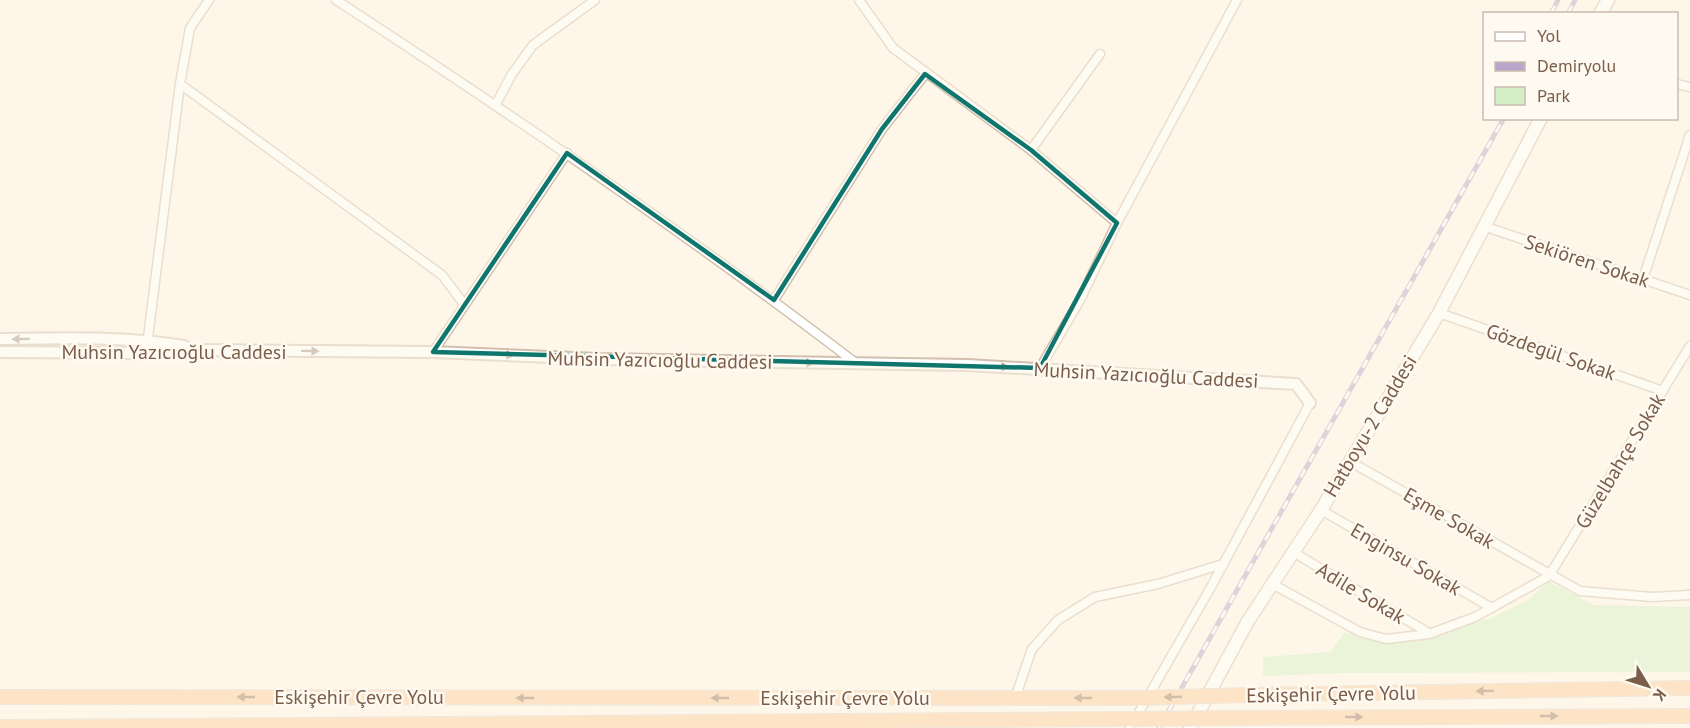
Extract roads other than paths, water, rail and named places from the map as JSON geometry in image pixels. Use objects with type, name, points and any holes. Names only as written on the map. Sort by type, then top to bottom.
[{"type":"highway","name":"Eskişehir Çevre Yolu","points":[[0,697],[1141,698],[1690,688]]},
{"type":"highway","name":"Eskişehir Çevre Yolu","points":[[0,727],[1130,723],[1233,718],[1690,716]]},
{"type":"main road","name":"Hatboyu-2 Caddesi","points":[[1190,728],[1248,621],[1274,585],[1321,510],[1438,313],[1540,120]]},
{"type":"street","points":[[146,353],[180,84],[190,28],[209,0]]},
{"type":"street","points":[[336,0],[567,153],[774,300],[859,365]]},
{"type":"street","points":[[496,104],[512,74],[533,45],[595,0]]},
{"type":"street","points":[[859,0],[893,48],[1031,150],[1117,222]]},
{"type":"street","points":[[1040,369],[1079,302],[1117,222],[1237,0]]},
{"type":"street","points":[[1031,150],[1100,54]]},
{"type":"street","points":[[774,300],[882,129],[926,74]]},
{"type":"street","points":[[180,84],[442,275],[464,304]]},
{"type":"street","points":[[1643,279],[1690,135]]},
{"type":"street","points":[[433,352],[567,153]]},
{"type":"street","name":"Sekiören Sokak","points":[[1484,226],[1690,295]]},
{"type":"street","name":"Gözdegül Sokak","points":[[1438,313],[1663,391]]},
{"type":"street","points":[[0,339],[148,340],[205,350]]},
{"type":"street","name":"Güzelbahçe Sokak","points":[[1549,576],[1690,346]]},
{"type":"street","name":"Muhsin Yazıcıoğlu Caddesi","points":[[0,352],[146,353],[205,350],[433,352],[859,365],[967,365],[1296,384],[1310,403]]},
{"type":"street","points":[[1130,723],[1223,564],[1310,403]]},
{"type":"street","name":"Eşme Sokak","points":[[1349,461],[1549,576],[1580,591],[1652,597],[1690,595]]},
{"type":"street","name":"Enginsu Sokak","points":[[1321,510],[1492,608]]},
{"type":"street","name":"Adile Sokak","points":[[1293,552],[1429,634]]},
{"type":"street","points":[[1015,698],[1032,649],[1058,620],[1095,597],[1158,584],[1223,564]]},
{"type":"street","points":[[1274,585],[1360,632],[1386,639],[1429,634],[1475,617],[1549,576]]},
{"type":"railway","points":[[1552,12],[1558,0]]},
{"type":"railway","points":[[1569,12],[1575,0]]},
{"type":"railway","points":[[1159,728],[1503,120]]}]
